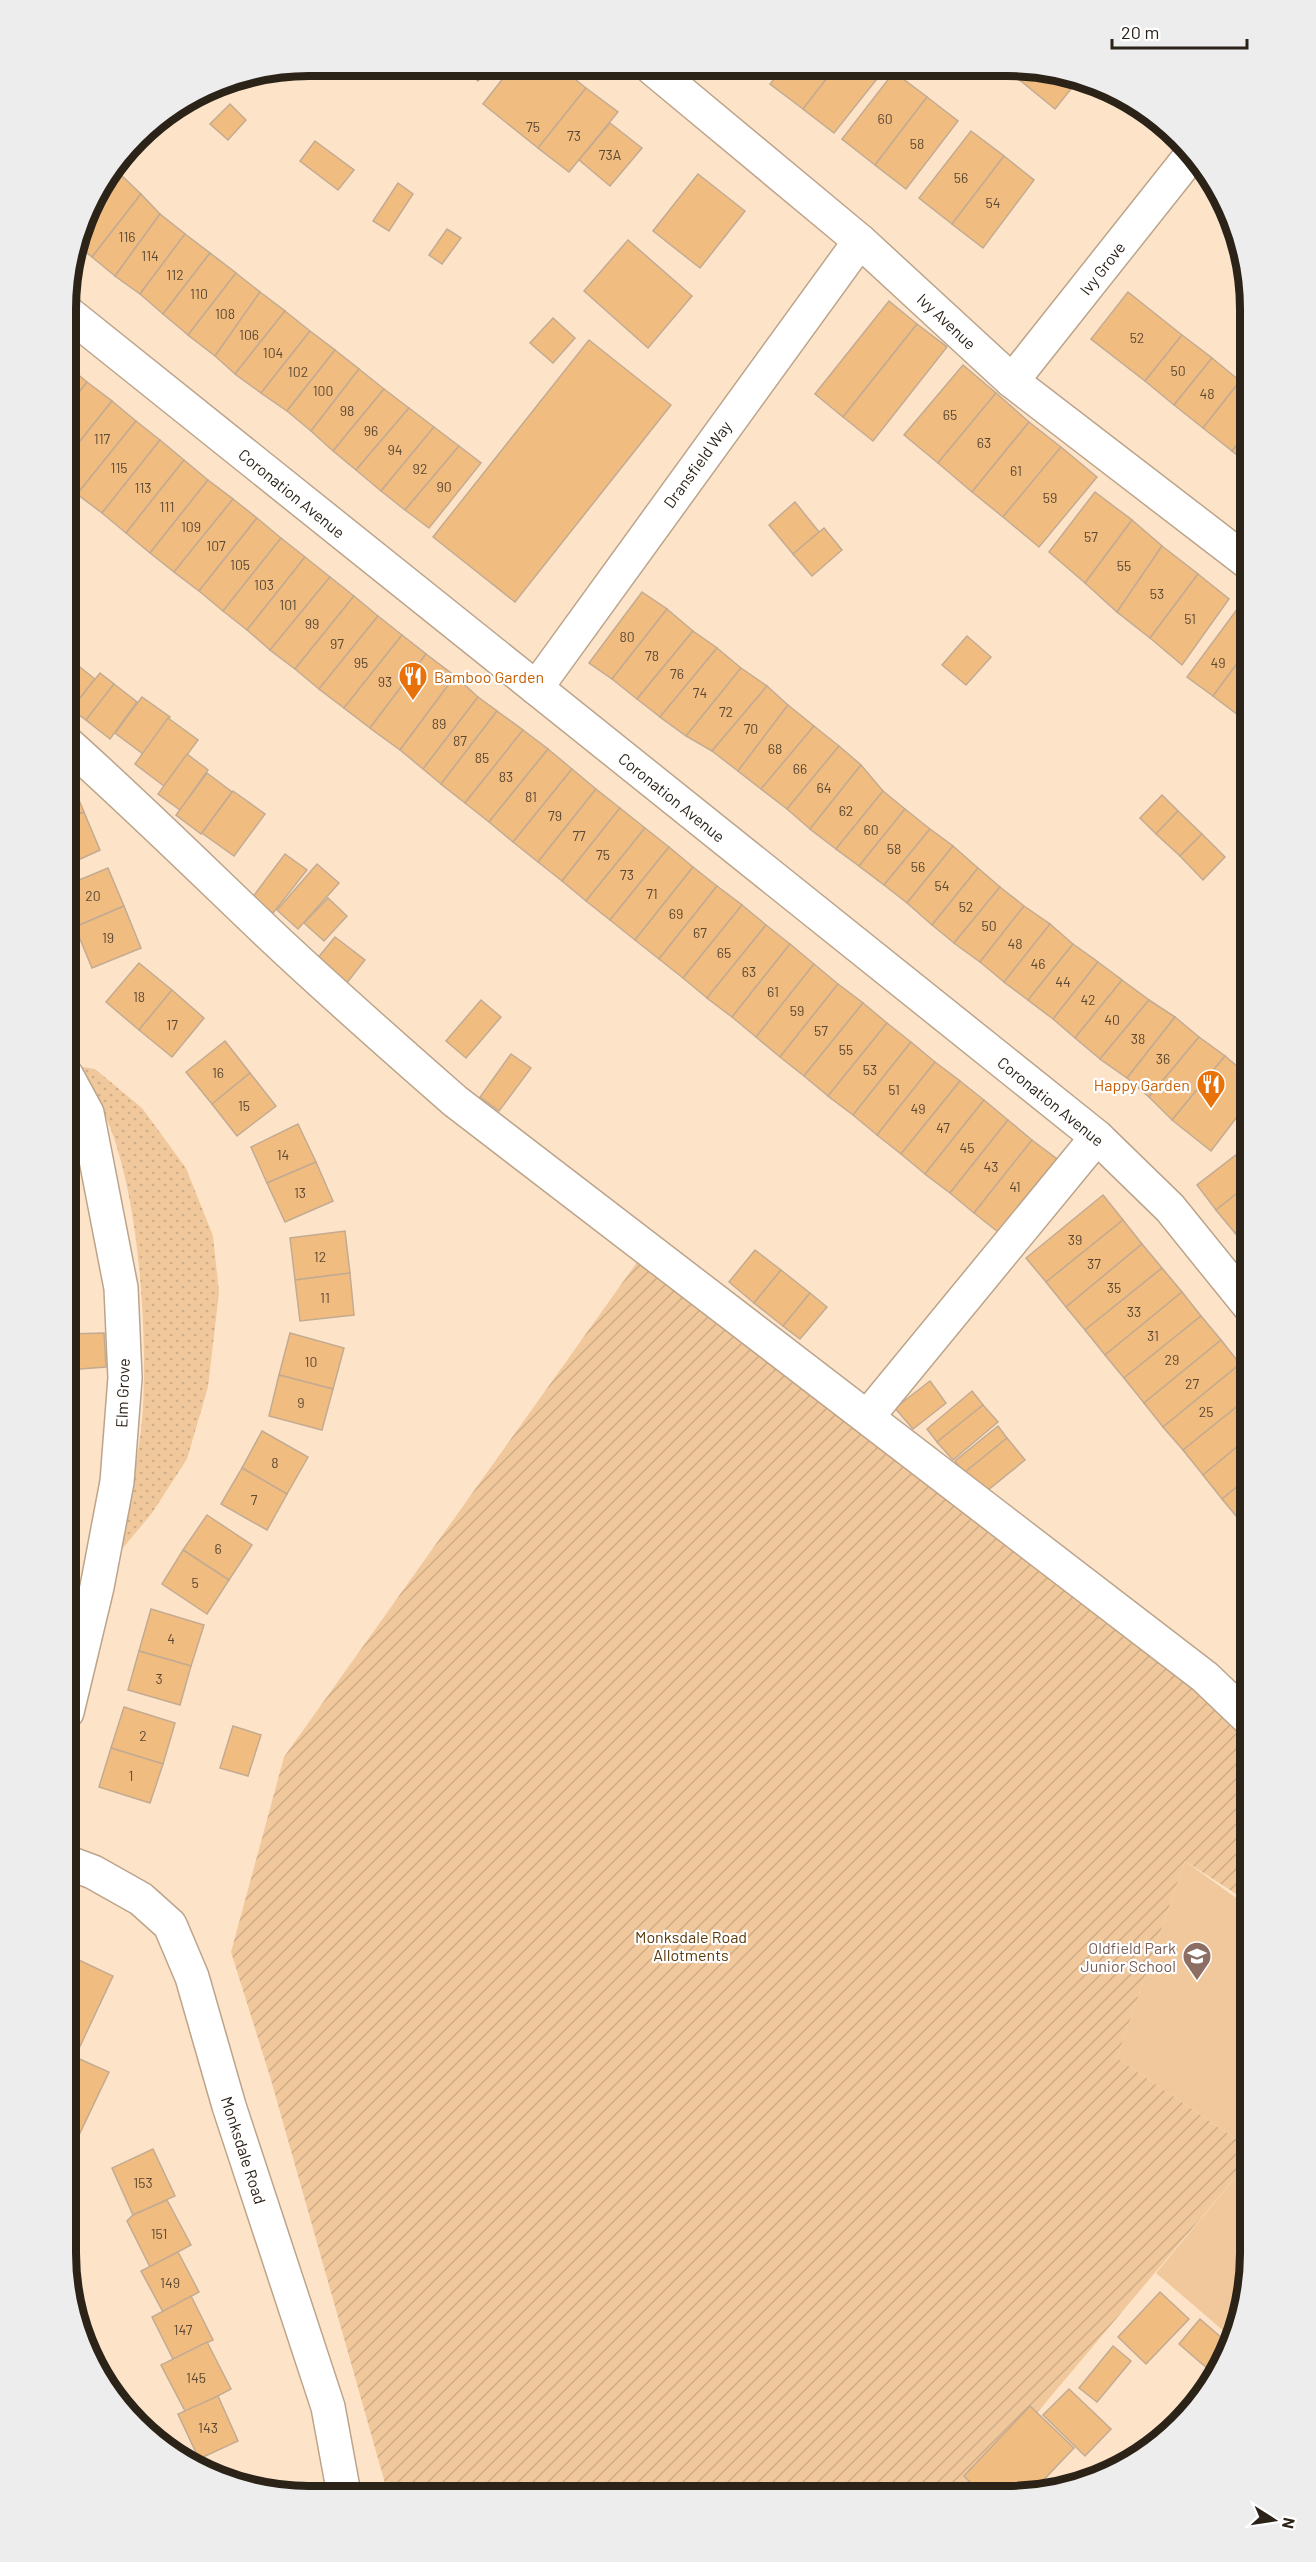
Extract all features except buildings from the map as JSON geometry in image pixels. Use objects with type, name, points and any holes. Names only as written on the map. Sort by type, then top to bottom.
[{"type":"street","name":"Ivy Avenue","points":[[662,76],[860,241],[1012,381],[1240,556]]},
{"type":"street","name":"Ivy Grove","points":[[1012,381],[1186,161]]},
{"type":"street","name":"Dransfield Way","points":[[536,688],[860,241]]},
{"type":"street","name":"Coronation Avenue","points":[[76,319],[1097,1137],[1170,1208],[1240,1295]]},
{"type":"street","points":[[76,751],[140,808],[264,929],[454,1101],[868,1416],[1205,1677],[1240,1710]]},
{"type":"street","name":"Elm Grove","points":[[76,1093],[87,1113],[119,1276],[125,1378],[117,1482],[97,1587],[76,1674]]},
{"type":"street","points":[[868,1416],[1097,1137]]},
{"type":"street","name":"Monksdale Road","points":[[76,1866],[93,1872],[141,1899],[170,1925],[192,1977],[229,2106],[328,2407],[343,2486]]},
{"type":"green space","points":[[78,1066],[95,1069],[142,1108],[186,1168],[213,1236],[219,1292],[208,1387],[187,1459],[152,1513],[123,1548],[117,1547],[137,1459],[143,1407],[144,1340],[139,1265],[128,1191],[120,1157],[107,1119]]},
{"type":"green space","name":"Monksdale Road Allotments","points":[[640,1258],[1149,1653],[1240,1729],[1240,1897],[1185,1861],[1117,2058],[1240,2142],[1240,2172],[975,2486],[386,2486],[271,2080],[231,1952],[284,1757]]},
{"type":"green space","name":"Oldfield Park Junior School","points":[[1185,1861],[1240,1901],[1240,2142],[1117,2058]]},
{"type":"green space","points":[[1240,2172],[1238,2283],[1225,2332],[1156,2273]]},
{"type":"place","name":"Bamboo Garden","points":[[413,702]]},
{"type":"place","name":"Happy Garden","points":[[1211,1110]]},
{"type":"place","name":"Oldfield Park Junior School","points":[[1197,1982]]}]
